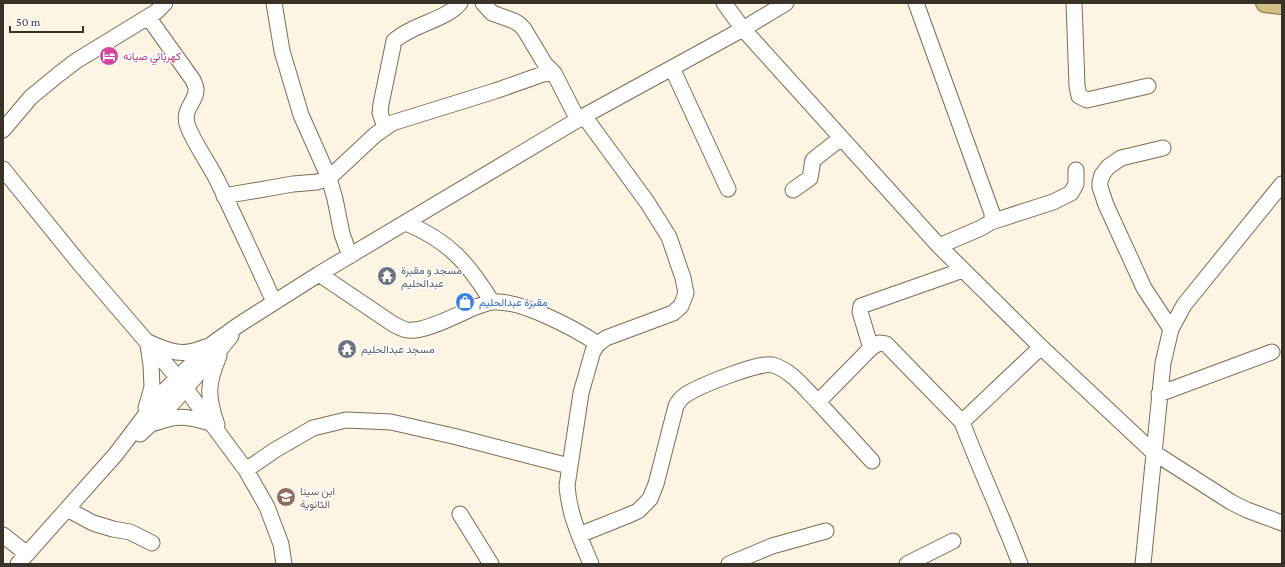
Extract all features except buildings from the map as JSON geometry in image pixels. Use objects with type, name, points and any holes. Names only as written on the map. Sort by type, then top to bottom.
[{"type":"main road","points":[[1265,3],[1282,5]]},
{"type":"street","points":[[3,130],[31,97],[59,74],[76,61],[148,17],[165,3]]},
{"type":"street","points":[[274,3],[282,51],[301,115],[329,178],[342,234],[350,256]]},
{"type":"street","points":[[385,127],[380,113],[380,104],[394,41],[408,31],[450,12],[460,3]]},
{"type":"street","points":[[483,3],[492,13],[514,21],[524,29],[545,64],[554,73],[581,118],[647,202],[669,237],[683,278],[686,293],[681,306],[673,313],[606,338],[598,344],[593,351],[581,393],[567,486],[568,501],[572,516],[591,564]]},
{"type":"street","points":[[724,3],[743,29],[939,246],[1041,347],[1153,452],[1231,502],[1247,510],[1282,523]]},
{"type":"street","points":[[3,535],[23,559],[116,454],[147,422],[171,405],[181,383],[240,324],[319,274],[581,118],[743,29],[786,3]]},
{"type":"street","points":[[916,3],[992,213],[990,222]]},
{"type":"street","points":[[1074,3],[1077,86],[1079,96],[1087,100],[1148,86]]},
{"type":"street","points":[[148,17],[193,80],[196,90],[194,98],[188,109],[186,118],[188,126],[224,196],[274,302]]},
{"type":"street","points":[[672,68],[728,189]]},
{"type":"street","points":[[224,196],[293,184],[317,182],[329,178],[385,127],[392,123],[495,91],[543,74],[554,73]]},
{"type":"street","points":[[794,190],[810,178],[813,160],[841,138]]},
{"type":"street","points":[[1163,148],[1121,158],[1108,167],[1102,175],[1100,188],[1106,205],[1144,288],[1171,330]]},
{"type":"street","points":[[3,168],[80,264],[181,383],[246,470],[267,507],[281,544],[284,564]]},
{"type":"street","points":[[939,246],[981,228],[990,222],[1053,202],[1071,193],[1076,184],[1076,170]]},
{"type":"street","points":[[1142,564],[1159,394],[1163,363],[1171,330],[1184,305],[1282,184]]},
{"type":"street","points":[[406,223],[424,231],[447,246],[462,260],[477,278],[492,302]]},
{"type":"street","points":[[871,348],[860,312],[861,306],[963,270]]},
{"type":"street","points":[[319,274],[402,329],[417,330],[492,302],[504,302],[516,304],[577,331],[598,344]]},
{"type":"street","points":[[146,342],[164,349],[182,353],[217,346]]},
{"type":"street","points":[[146,342],[151,365],[152,386],[147,422]]},
{"type":"street","points":[[818,402],[871,348],[879,343],[886,344],[962,422],[1020,564]]},
{"type":"street","points":[[217,346],[209,391],[212,409],[222,437]]},
{"type":"street","points":[[962,422],[1041,347]]},
{"type":"street","points":[[1159,394],[1272,352]]},
{"type":"street","points":[[579,535],[630,515],[645,505],[656,484],[676,406],[679,401],[689,393],[754,367],[767,364],[783,369],[792,375],[872,461]]},
{"type":"street","points":[[147,422],[182,417],[211,423]]},
{"type":"street","points":[[246,470],[275,450],[313,428],[346,420],[391,422],[457,437],[569,466]]},
{"type":"street","points":[[67,510],[93,523],[130,532],[152,543]]},
{"type":"street","points":[[460,514],[491,564]]},
{"type":"street","points":[[729,564],[772,546],[826,531]]},
{"type":"street","points":[[907,564],[953,541]]},
{"type":"place","name":"كهربائي صيانه","points":[[109,56]]},
{"type":"place","name":"مسجد و مقبرة عبدالحليم","points":[[387,276]]},
{"type":"place","name":"مقبرة عبدالحليم","points":[[465,302]]},
{"type":"place","name":"مسجد عبدالحليم","points":[[347,349]]},
{"type":"place","name":"ابن سينا الثانوية","points":[[286,497]]}]
